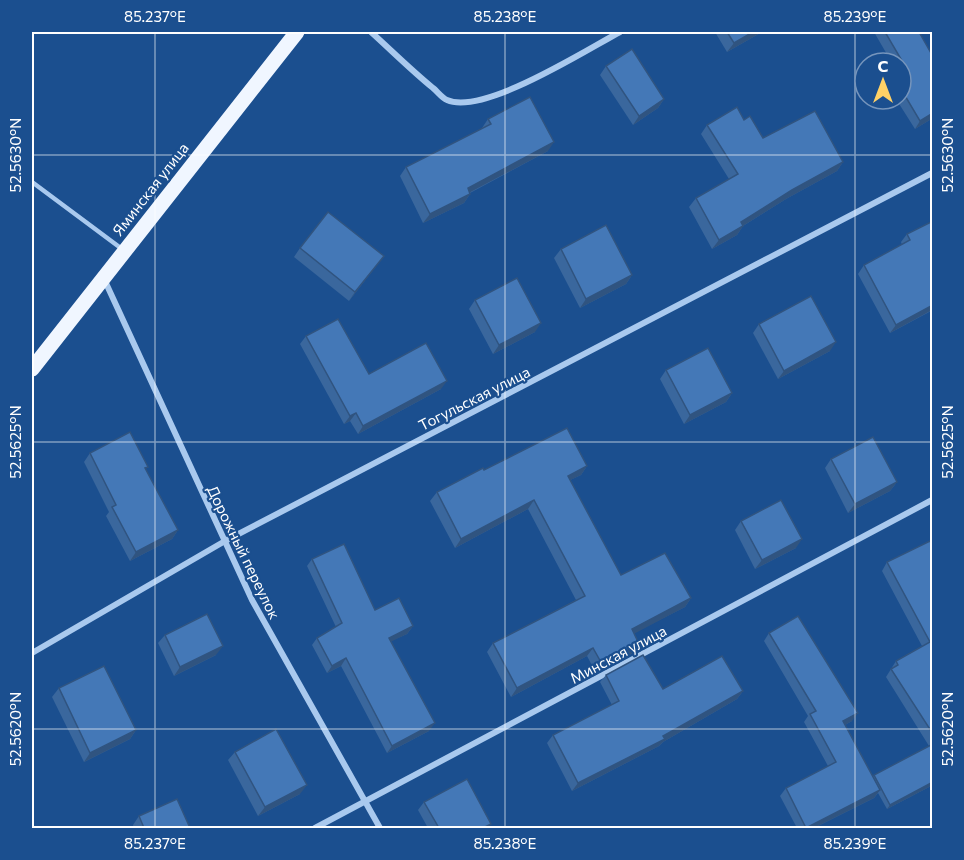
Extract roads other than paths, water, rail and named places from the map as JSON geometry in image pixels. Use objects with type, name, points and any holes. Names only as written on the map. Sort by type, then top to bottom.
[{"type":"main road","name":"Яминская улица","points":[[32,369],[297,32]]},
{"type":"street","points":[[371,32],[447,100],[466,102],[491,97],[515,88],[620,32]]},
{"type":"street","name":"Тогульская улица","points":[[32,653],[225,541],[933,173]]},
{"type":"street","name":"Дорожный переулок","points":[[103,277],[252,600],[380,828]]},
{"type":"street","name":"Минская улица","points":[[315,828],[933,501]]},
{"type":"lane","points":[[32,182],[124,250]]}]
